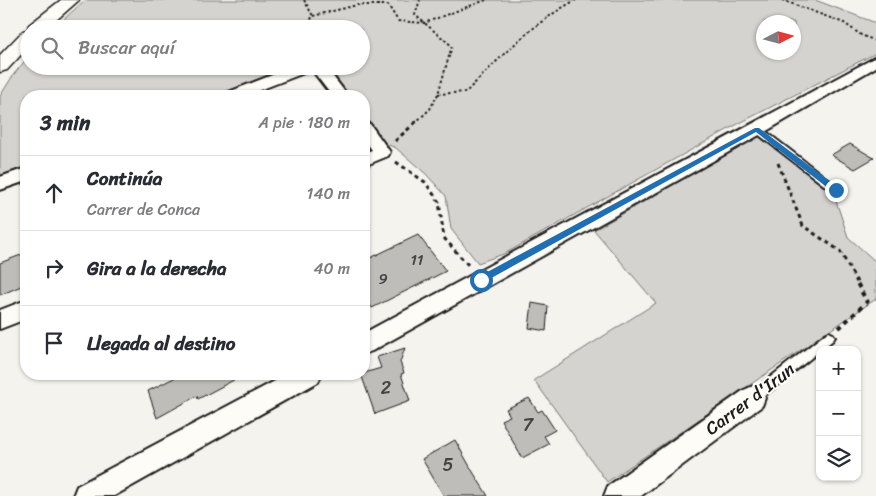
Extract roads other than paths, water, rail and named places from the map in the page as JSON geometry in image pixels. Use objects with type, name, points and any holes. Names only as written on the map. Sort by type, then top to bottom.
[{"type":"street","points":[[46,20],[71,0]]},
{"type":"street","points":[[0,66],[20,45]]},
{"type":"street","points":[[370,341],[757,129],[876,61]]},
{"type":"street","points":[[247,90],[286,75]]},
{"type":"street","points":[[324,75],[335,90]]},
{"type":"street","points":[[370,136],[382,152],[370,157]]},
{"type":"street","points":[[0,184],[20,176]]},
{"type":"street","points":[[0,320],[20,312]]},
{"type":"street","points":[[87,496],[299,380]]},
{"type":"street","name":"Carrer d'Irun","points":[[618,496],[753,398]]},
{"type":"lane","points":[[757,129],[779,144],[836,190]]},
{"type":"lane","name":"Carrer d'Irun","points":[[753,398],[829,336]]}]
